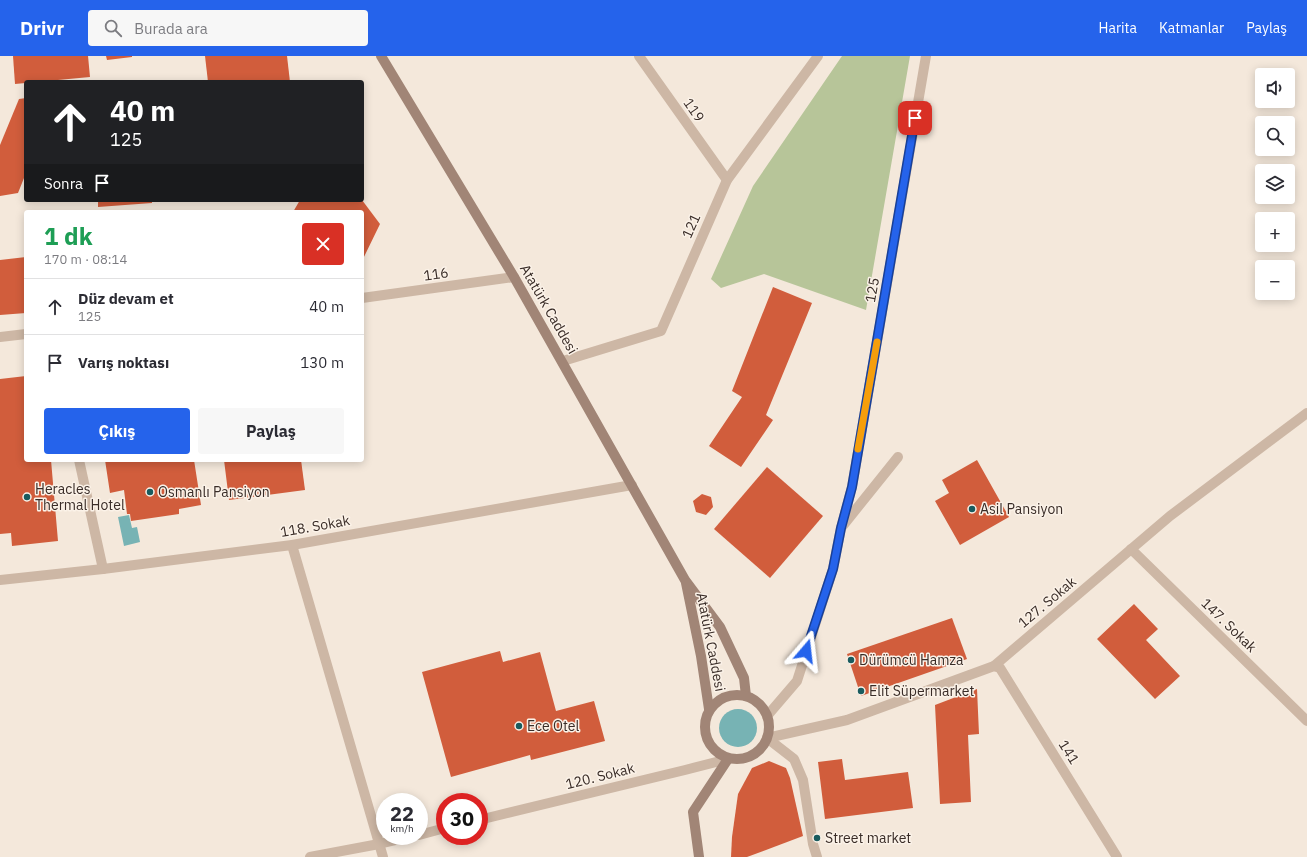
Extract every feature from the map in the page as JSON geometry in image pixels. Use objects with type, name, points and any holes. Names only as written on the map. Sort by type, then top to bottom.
[{"type":"main road","name":"Atatürk Caddesi","points":[[381,56],[563,361],[686,580],[720,627],[744,678],[746,696]]},
{"type":"main road","name":"Atatürk Caddesi","points":[[686,580],[710,709]]},
{"type":"main road","points":[[736,694],[755,700],[762,707],[767,716],[769,731],[763,747],[747,758],[728,758],[718,754],[711,747],[706,738],[704,728],[705,718],[717,701],[726,697],[736,694]]},
{"type":"main road","points":[[699,857],[693,812],[728,758]]},
{"type":"street","name":"119","points":[[639,56],[727,180]]},
{"type":"street","name":"121","points":[[563,361],[661,330],[727,180],[818,56]]},
{"type":"street","name":"125","points":[[767,716],[796,681],[833,569],[841,528],[852,487],[926,56]]},
{"type":"street","name":"116","points":[[364,298],[514,277]]},
{"type":"street","points":[[0,337],[24,334]]},
{"type":"street","name":"127. Sokak","points":[[767,738],[848,720],[994,666],[1170,516],[1307,414]]},
{"type":"street","points":[[841,528],[898,457]]},
{"type":"street","points":[[79,462],[103,569]]},
{"type":"street","name":"118. Sokak","points":[[0,580],[103,569],[292,545],[632,485]]},
{"type":"street","points":[[292,545],[376,834]]},
{"type":"street","name":"147. Sokak","points":[[1131,549],[1307,721]]},
{"type":"street","name":"141","points":[[994,666],[1000,668],[1117,857]]},
{"type":"street","points":[[767,738],[794,759],[803,780],[813,844],[817,857]]},
{"type":"street","name":"120. Sokak","points":[[488,818],[728,758]]},
{"type":"street","points":[[310,857],[376,845]]},
{"type":"street","points":[[379,845],[383,857]]},
{"type":"green space","points":[[842,56],[910,56],[866,310],[764,274],[721,288],[711,279],[753,186]]},
{"type":"water","points":[[129,515],[132,528],[137,527],[140,542],[124,546],[118,517]]},
{"type":"water","points":[[738,709],[751,715],[757,728],[751,741],[738,747],[725,741],[719,728],[725,715]]},
{"type":"building","points":[[13,56],[88,56],[90,77],[58,80],[24,80],[24,83],[15,84]]},
{"type":"building","points":[[106,56],[132,56],[132,57],[107,60]]},
{"type":"building","points":[[205,56],[287,56],[290,80],[208,80]]},
{"type":"building","points":[[24,98],[24,178],[18,193],[0,196],[0,145],[19,99]]},
{"type":"building","points":[[98,202],[152,202],[152,203],[98,207]]},
{"type":"building","points":[[299,202],[364,202],[380,224],[364,257],[364,210],[294,210]]},
{"type":"building","points":[[24,257],[24,313],[0,315],[0,260]]},
{"type":"building","points":[[773,287],[812,303],[766,415],[773,420],[741,467],[709,446],[742,397],[732,391]]},
{"type":"building","name":"Heracles Thermal Hotel","points":[[24,376],[24,462],[51,462],[58,541],[12,546],[11,533],[0,534],[0,379]]},
{"type":"building","name":"Asil Pansiyon","points":[[977,460],[1009,517],[960,545],[935,501],[949,493],[942,480]]},
{"type":"building","name":"Osmanlı Pansiyon","points":[[105,462],[194,462],[201,505],[179,509],[179,514],[131,521],[130,514],[127,514],[124,490],[110,493]]},
{"type":"building","points":[[224,462],[301,462],[305,490],[229,500]]},
{"type":"building","points":[[767,467],[823,516],[770,578],[714,529]]},
{"type":"building","points":[[702,494],[711,497],[713,507],[706,515],[696,512],[693,501]]},
{"type":"building","points":[[1134,604],[1158,629],[1146,640],[1180,676],[1155,699],[1097,639]]},
{"type":"building","points":[[952,618],[967,659],[861,696],[847,654]]},
{"type":"building","name":"Ece Otel","points":[[500,651],[503,662],[540,652],[556,711],[594,701],[605,741],[531,760],[530,755],[451,777],[422,672]]},
{"type":"building","points":[[977,689],[979,734],[968,735],[971,802],[940,804],[935,705]]},
{"type":"building","points":[[842,759],[845,780],[908,772],[913,808],[825,819],[818,762]]},
{"type":"building","points":[[769,761],[786,768],[790,778],[803,836],[747,857],[731,857],[732,837],[738,794],[752,768]]},
{"type":"slow traffic","points":[[858,449],[877,342]]},
{"type":"place","name":"Osmanlı Pansiyon","points":[[150,492]]},
{"type":"place","name":"Heracles Thermal Hotel","points":[[27,497]]},
{"type":"place","name":"Asil Pansiyon","points":[[972,509]]},
{"type":"place","name":"Dürümcü Hamza","points":[[851,660]]},
{"type":"place","name":"Elit Süpermarket","points":[[861,691]]},
{"type":"place","name":"Ece Otel","points":[[519,726]]},
{"type":"place","name":"Street market","points":[[817,838]]},
{"type":"route","points":[[806,651],[833,569],[841,528],[852,487],[915,118]]}]
